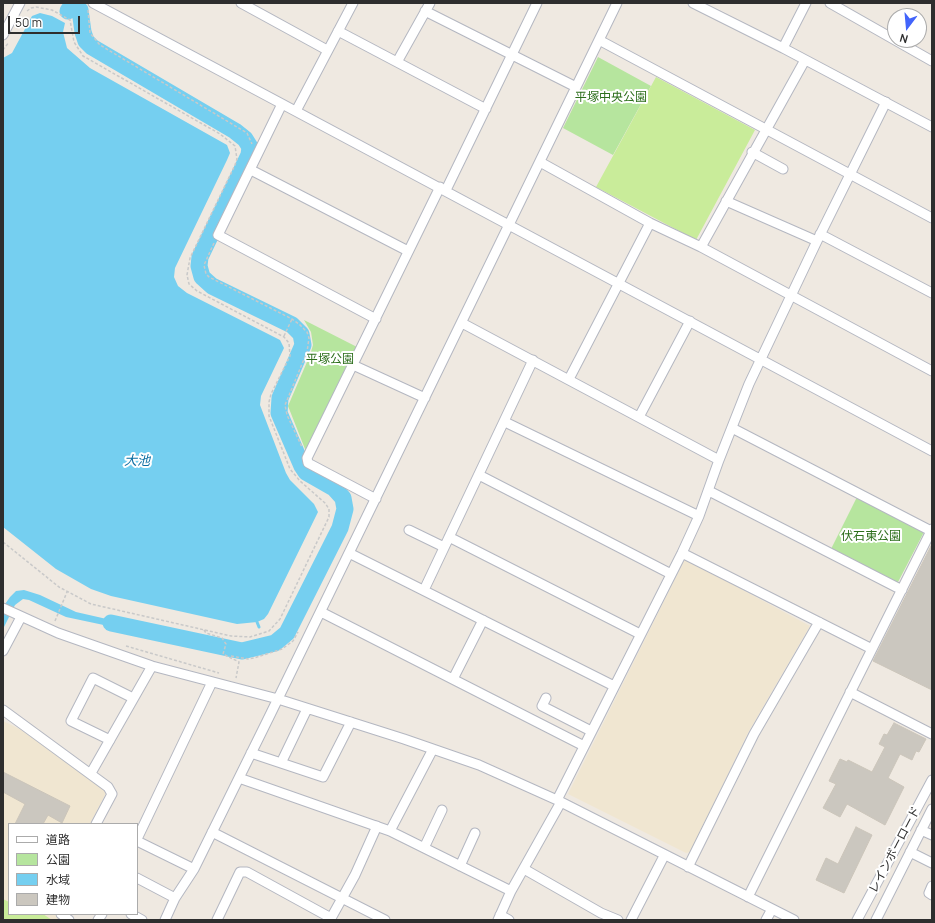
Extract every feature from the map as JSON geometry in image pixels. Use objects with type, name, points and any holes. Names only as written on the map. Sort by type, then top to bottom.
[{"type":"street","points":[[6,38],[20,3]]},
{"type":"street","points":[[93,3],[510,224],[760,360],[932,451]]},
{"type":"street","points":[[241,3],[327,50]]},
{"type":"street","points":[[296,111],[353,3]]},
{"type":"street","points":[[376,499],[308,463],[307,458],[408,251],[486,109],[537,3]]},
{"type":"street","points":[[165,920],[176,898],[194,869],[278,699],[617,3]]},
{"type":"street","points":[[693,3],[886,102],[931,123]]},
{"type":"street","points":[[783,48],[806,3]]},
{"type":"street","points":[[830,3],[932,61]]},
{"type":"street","points":[[397,62],[428,7],[512,54],[576,87]]},
{"type":"street","points":[[338,31],[486,109]]},
{"type":"street","points":[[599,40],[932,218]]},
{"type":"street","points":[[701,247],[764,129],[805,60]]},
{"type":"street","points":[[509,920],[499,918],[511,891],[559,801],[591,731],[682,553],[699,516],[719,460],[760,360],[818,238],[851,175],[886,102]]},
{"type":"street","points":[[282,104],[218,235],[376,319]]},
{"type":"street","points":[[752,152],[783,169]]},
{"type":"street","points":[[540,162],[650,223],[701,247],[791,297],[932,371]]},
{"type":"street","points":[[251,170],[408,251]]},
{"type":"street","points":[[726,201],[818,238],[932,293]]},
{"type":"street","points":[[569,379],[618,282],[650,223]]},
{"type":"street","points":[[638,416],[690,321]]},
{"type":"street","points":[[462,323],[719,460]]},
{"type":"street","points":[[424,590],[505,422],[533,360]]},
{"type":"street","points":[[353,365],[425,398]]},
{"type":"street","points":[[505,422],[699,516]]},
{"type":"street","points":[[732,428],[932,530],[748,897]]},
{"type":"street","points":[[479,475],[671,574]]},
{"type":"street","points":[[709,491],[902,590]]},
{"type":"street","points":[[409,530],[444,547]]},
{"type":"street","points":[[449,538],[640,634]]},
{"type":"street","points":[[349,553],[614,686]]},
{"type":"street","points":[[682,553],[872,649]]},
{"type":"street","points":[[3,608],[58,633],[152,666],[278,699],[479,765],[559,801],[664,856],[794,920]]},
{"type":"street","points":[[320,612],[584,746]]},
{"type":"street","points":[[3,651],[19,616]]},
{"type":"street","points":[[452,679],[483,620]]},
{"type":"street","points":[[688,867],[754,734],[819,622]]},
{"type":"street","points":[[91,773],[152,666]]},
{"type":"street","points":[[110,740],[72,721],[93,678],[133,698]]},
{"type":"street","points":[[138,838],[212,682]]},
{"type":"street","points":[[850,692],[932,734]]},
{"type":"street","points":[[546,698],[542,706],[591,731]]},
{"type":"street","points":[[281,763],[307,709]]},
{"type":"street","points":[[3,710],[91,773],[108,787],[112,794],[99,823]]},
{"type":"street","points":[[251,753],[322,777],[351,722]]},
{"type":"street","points":[[390,831],[433,749]]},
{"type":"street","points":[[239,778],[390,831],[511,891]]},
{"type":"street","name":"レインボーロード","points":[[857,920],[932,780]]},
{"type":"street","name":"レインボーロード","points":[[876,920],[932,809]]},
{"type":"street","points":[[424,848],[442,810]]},
{"type":"street","points":[[217,920],[240,872],[247,872],[330,919],[343,898],[377,826]]},
{"type":"street","points":[[922,830],[932,835]]},
{"type":"street","points":[[212,832],[385,920]]},
{"type":"street","points":[[460,866],[475,833]]},
{"type":"street","points":[[138,841],[194,869]]},
{"type":"street","points":[[910,852],[932,863]]},
{"type":"street","points":[[631,920],[664,856]]},
{"type":"street","points":[[524,869],[601,913],[618,920]]},
{"type":"street","points":[[138,879],[176,898]]},
{"type":"street","points":[[932,886],[929,893],[932,895]]},
{"type":"street","points":[[766,920],[772,909]]},
{"type":"street","points":[[133,915],[142,920]]},
{"type":"path","points":[[93,3],[90,33],[96,41],[110,52],[247,133],[254,150],[259,153]]},
{"type":"path","points":[[3,542],[67,592],[103,608],[231,636],[250,637],[259,636],[275,626],[329,517],[329,509],[325,503],[300,481],[290,469],[269,416],[269,402],[290,356],[289,343],[284,337],[197,291],[189,284],[187,275],[190,258],[235,165],[237,159],[235,146],[220,134],[82,56],[74,42],[70,20],[52,10],[36,7],[31,8],[26,12]]},
{"type":"path","points":[[3,50],[6,38]]},
{"type":"path","points":[[218,235],[204,265],[206,274],[212,279],[292,319],[307,332],[309,345],[285,405],[287,415],[307,458]]},
{"type":"path","points":[[284,337],[292,319]]},
{"type":"path","points":[[61,623],[55,621],[67,592]]},
{"type":"path","points":[[204,630],[206,633],[222,638],[226,644],[223,654],[248,659],[282,649],[293,641],[298,632]]},
{"type":"path","points":[[123,645],[221,674]]},
{"type":"path","points":[[232,656],[231,658],[240,662],[236,678]]},
{"type":"shaded area","points":[[685,559],[810,626],[748,733],[690,852],[686,853],[568,794]]},
{"type":"shaded area","points":[[3,721],[32,735],[104,788],[106,793],[91,823],[8,823],[8,915],[55,915],[62,920],[3,920]]},
{"type":"green space","name":"平塚中央公園","points":[[598,57],[651,86],[613,155],[563,128]]},
{"type":"green space","points":[[656,77],[755,130],[696,240],[596,187]]},
{"type":"green space","name":"平塚公園","points":[[304,320],[359,348],[307,454],[288,406],[313,345],[311,332]]},
{"type":"green space","name":"伏石東公園","points":[[857,497],[924,532],[897,584],[831,549]]},
{"type":"green space","points":[[3,899],[8,902],[8,915],[44,915],[52,920],[3,920]]},
{"type":"water","name":"大池","points":[[40,13],[52,16],[65,23],[63,32],[67,48],[90,68],[227,145],[230,153],[175,268],[174,277],[178,286],[187,293],[280,340],[284,348],[261,396],[260,405],[286,473],[290,480],[314,504],[318,512],[268,614],[264,619],[257,622],[237,624],[111,596],[91,589],[56,569],[3,527],[3,58],[12,53],[32,16]]},
{"type":"water","points":[[24,590],[40,595],[76,612],[133,625],[132,631],[66,617],[29,600],[23,599],[15,605],[3,629],[3,607],[16,591]]},
{"type":"building","points":[[932,544],[932,690],[873,661]]},
{"type":"building","points":[[894,723],[926,739],[919,752],[916,751],[912,760],[900,754],[888,778],[904,787],[885,825],[847,804],[840,817],[823,808],[836,784],[829,781],[840,759],[847,762],[848,760],[872,772],[885,747],[879,744],[884,734],[887,735]]},
{"type":"building","points":[[3,772],[70,806],[62,823],[48,815],[44,823],[16,823],[25,804],[3,792]]},
{"type":"building","points":[[856,827],[872,835],[844,893],[816,880],[826,858],[838,864]]},
{"type":"waterway","points":[[68,11],[73,4],[80,10],[83,32],[86,41],[92,47],[235,131],[245,139],[250,147],[249,155],[200,257],[199,266],[202,277],[212,286],[292,325],[301,334],[303,345],[280,398],[279,413],[306,472],[334,488],[343,498],[345,509],[340,528],[287,633],[275,643],[242,651],[111,623]]},
{"type":"waterway","points":[[257,622],[259,627]]},
{"type":"waterway","points":[[264,640],[266,645]]}]
